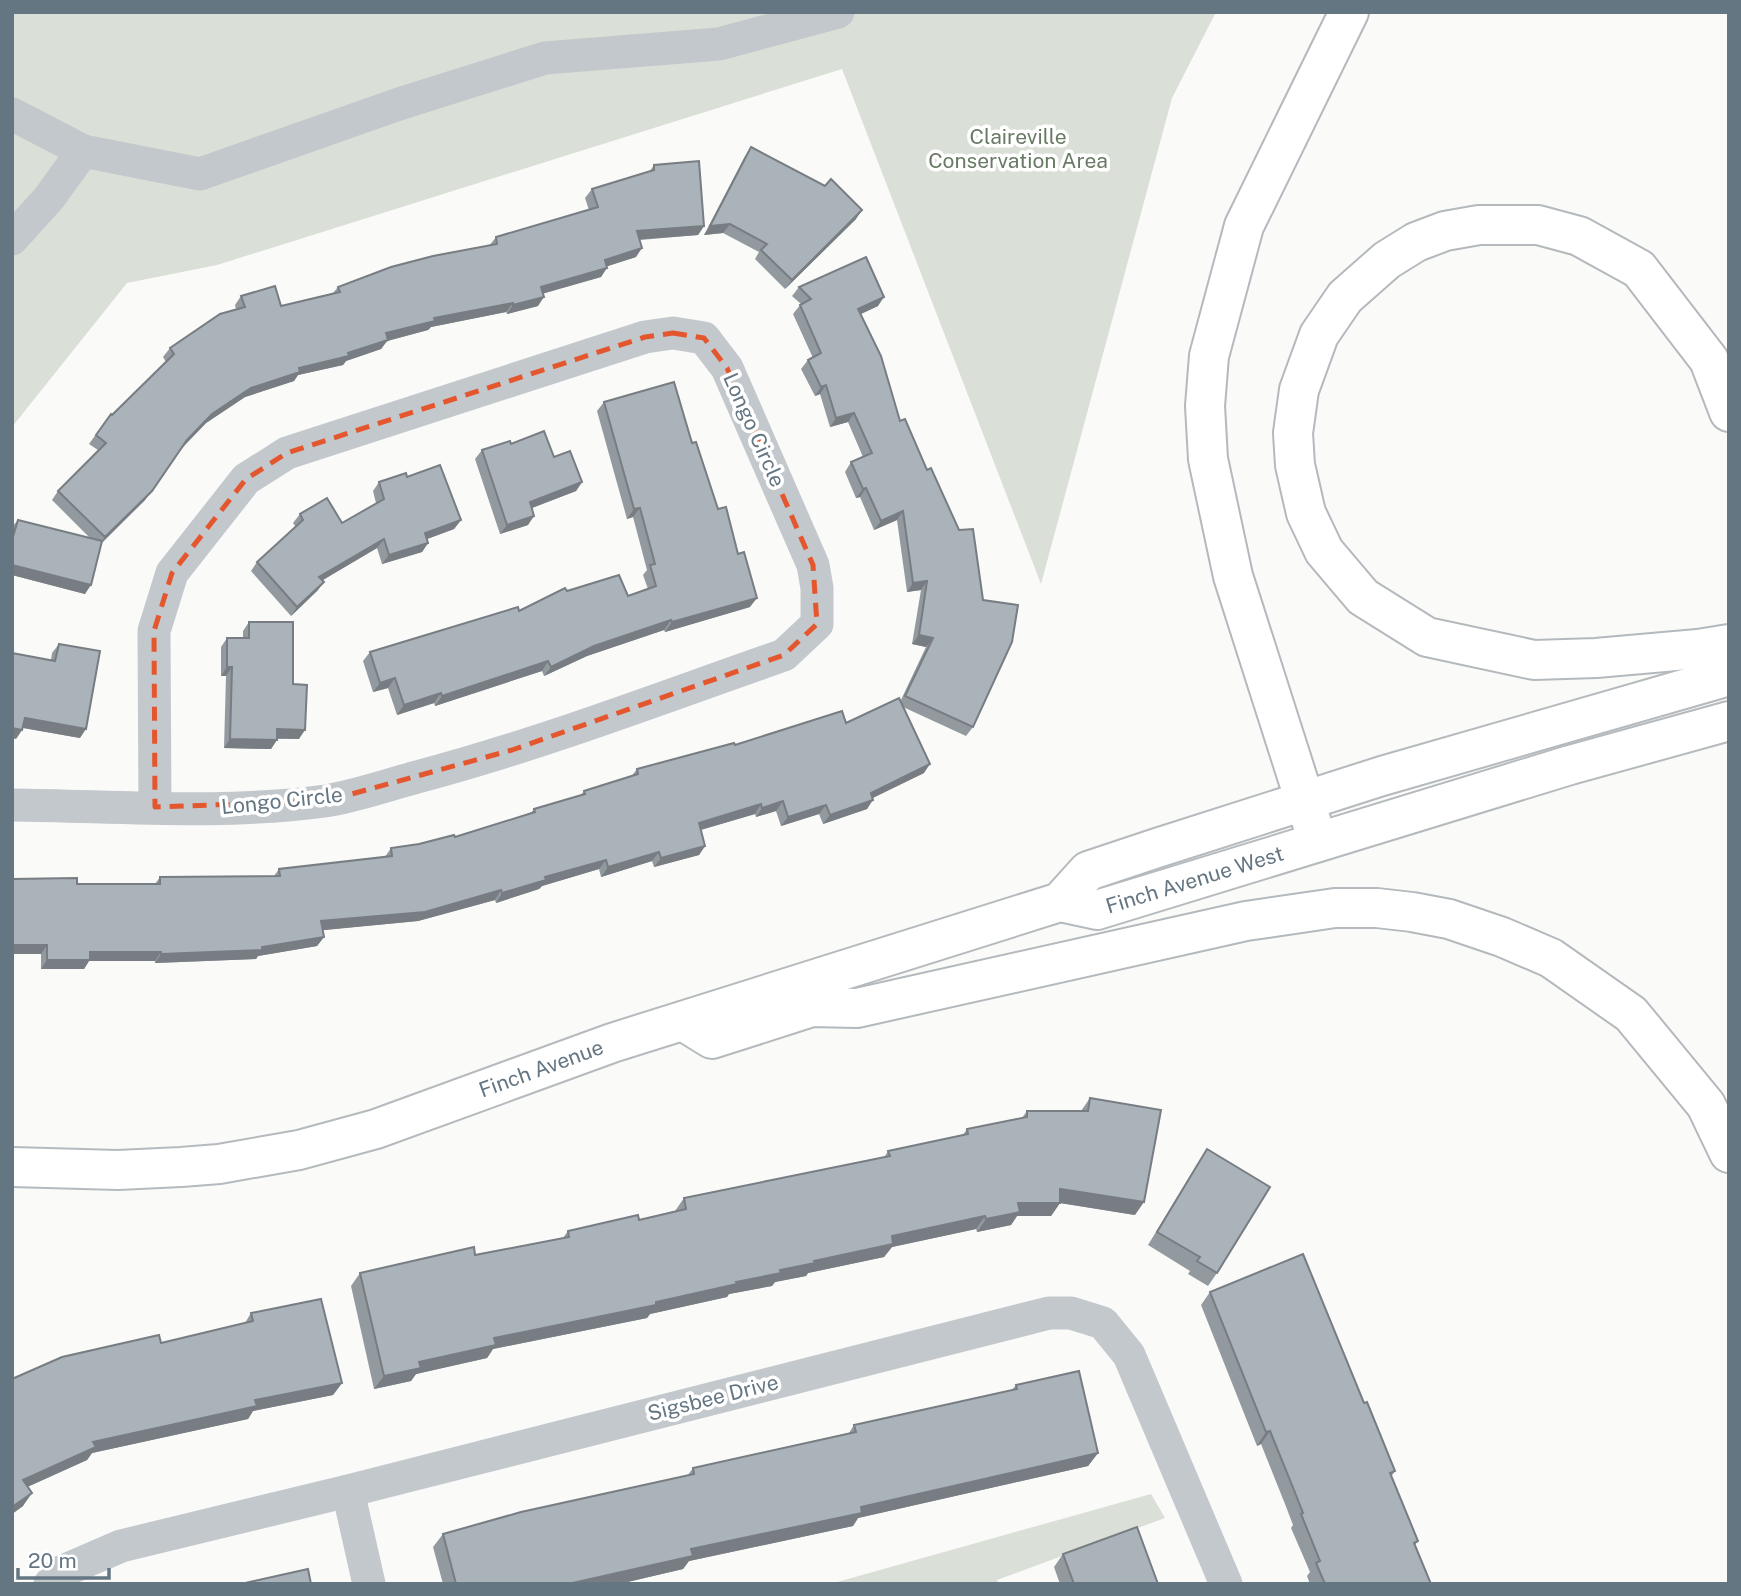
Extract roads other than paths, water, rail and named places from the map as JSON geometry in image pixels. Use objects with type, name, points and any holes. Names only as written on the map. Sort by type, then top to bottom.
[{"type":"main road","points":[[1318,842],[1233,576],[1208,460],[1205,406],[1209,356],[1244,226],[1349,12]]},
{"type":"main road","points":[[1714,663],[1596,658],[1534,660],[1427,637],[1363,597],[1324,551],[1306,513],[1295,465],[1293,433],[1299,390],[1320,335],[1345,297],[1387,260],[1416,242],[1446,231],[1479,225],[1538,225],[1580,236],[1639,269],[1709,360],[1729,412]]},
{"type":"main road","name":"Finch Avenue West","points":[[1714,663],[1088,871],[1060,902],[1097,910],[1570,765],[1719,723]]},
{"type":"main road","name":"Finch Avenue","points":[[12,1167],[118,1170],[181,1167],[219,1164],[299,1150],[376,1129],[612,1043],[1060,902]]},
{"type":"main road","points":[[683,1021],[712,1039],[812,1007],[858,1008],[1246,921],[1335,908],[1377,908],[1412,912],[1449,919],[1502,937],[1551,958],[1631,1014],[1706,1105],[1729,1153]]},
{"type":"street","points":[[12,114],[83,151],[200,174],[399,104],[545,58],[719,44],[838,12]]},
{"type":"street","points":[[12,239],[49,198],[83,151]]},
{"type":"street","name":"Longo Circle","points":[[12,805],[155,807],[232,808],[327,801],[512,750],[785,655],[817,624],[817,588],[813,565],[726,365],[704,338],[673,333],[645,337],[287,453],[246,479],[173,573],[154,631],[155,807]]},
{"type":"street","name":"Sigsbee Drive","points":[[50,1584],[61,1572],[121,1546],[1049,1313],[1071,1314],[1103,1323],[1129,1355],[1226,1584]]},
{"type":"street","points":[[348,1491],[369,1584]]},
{"type":"park label","name":"Claireville Conservation Area","points":[[1018,149]]}]
